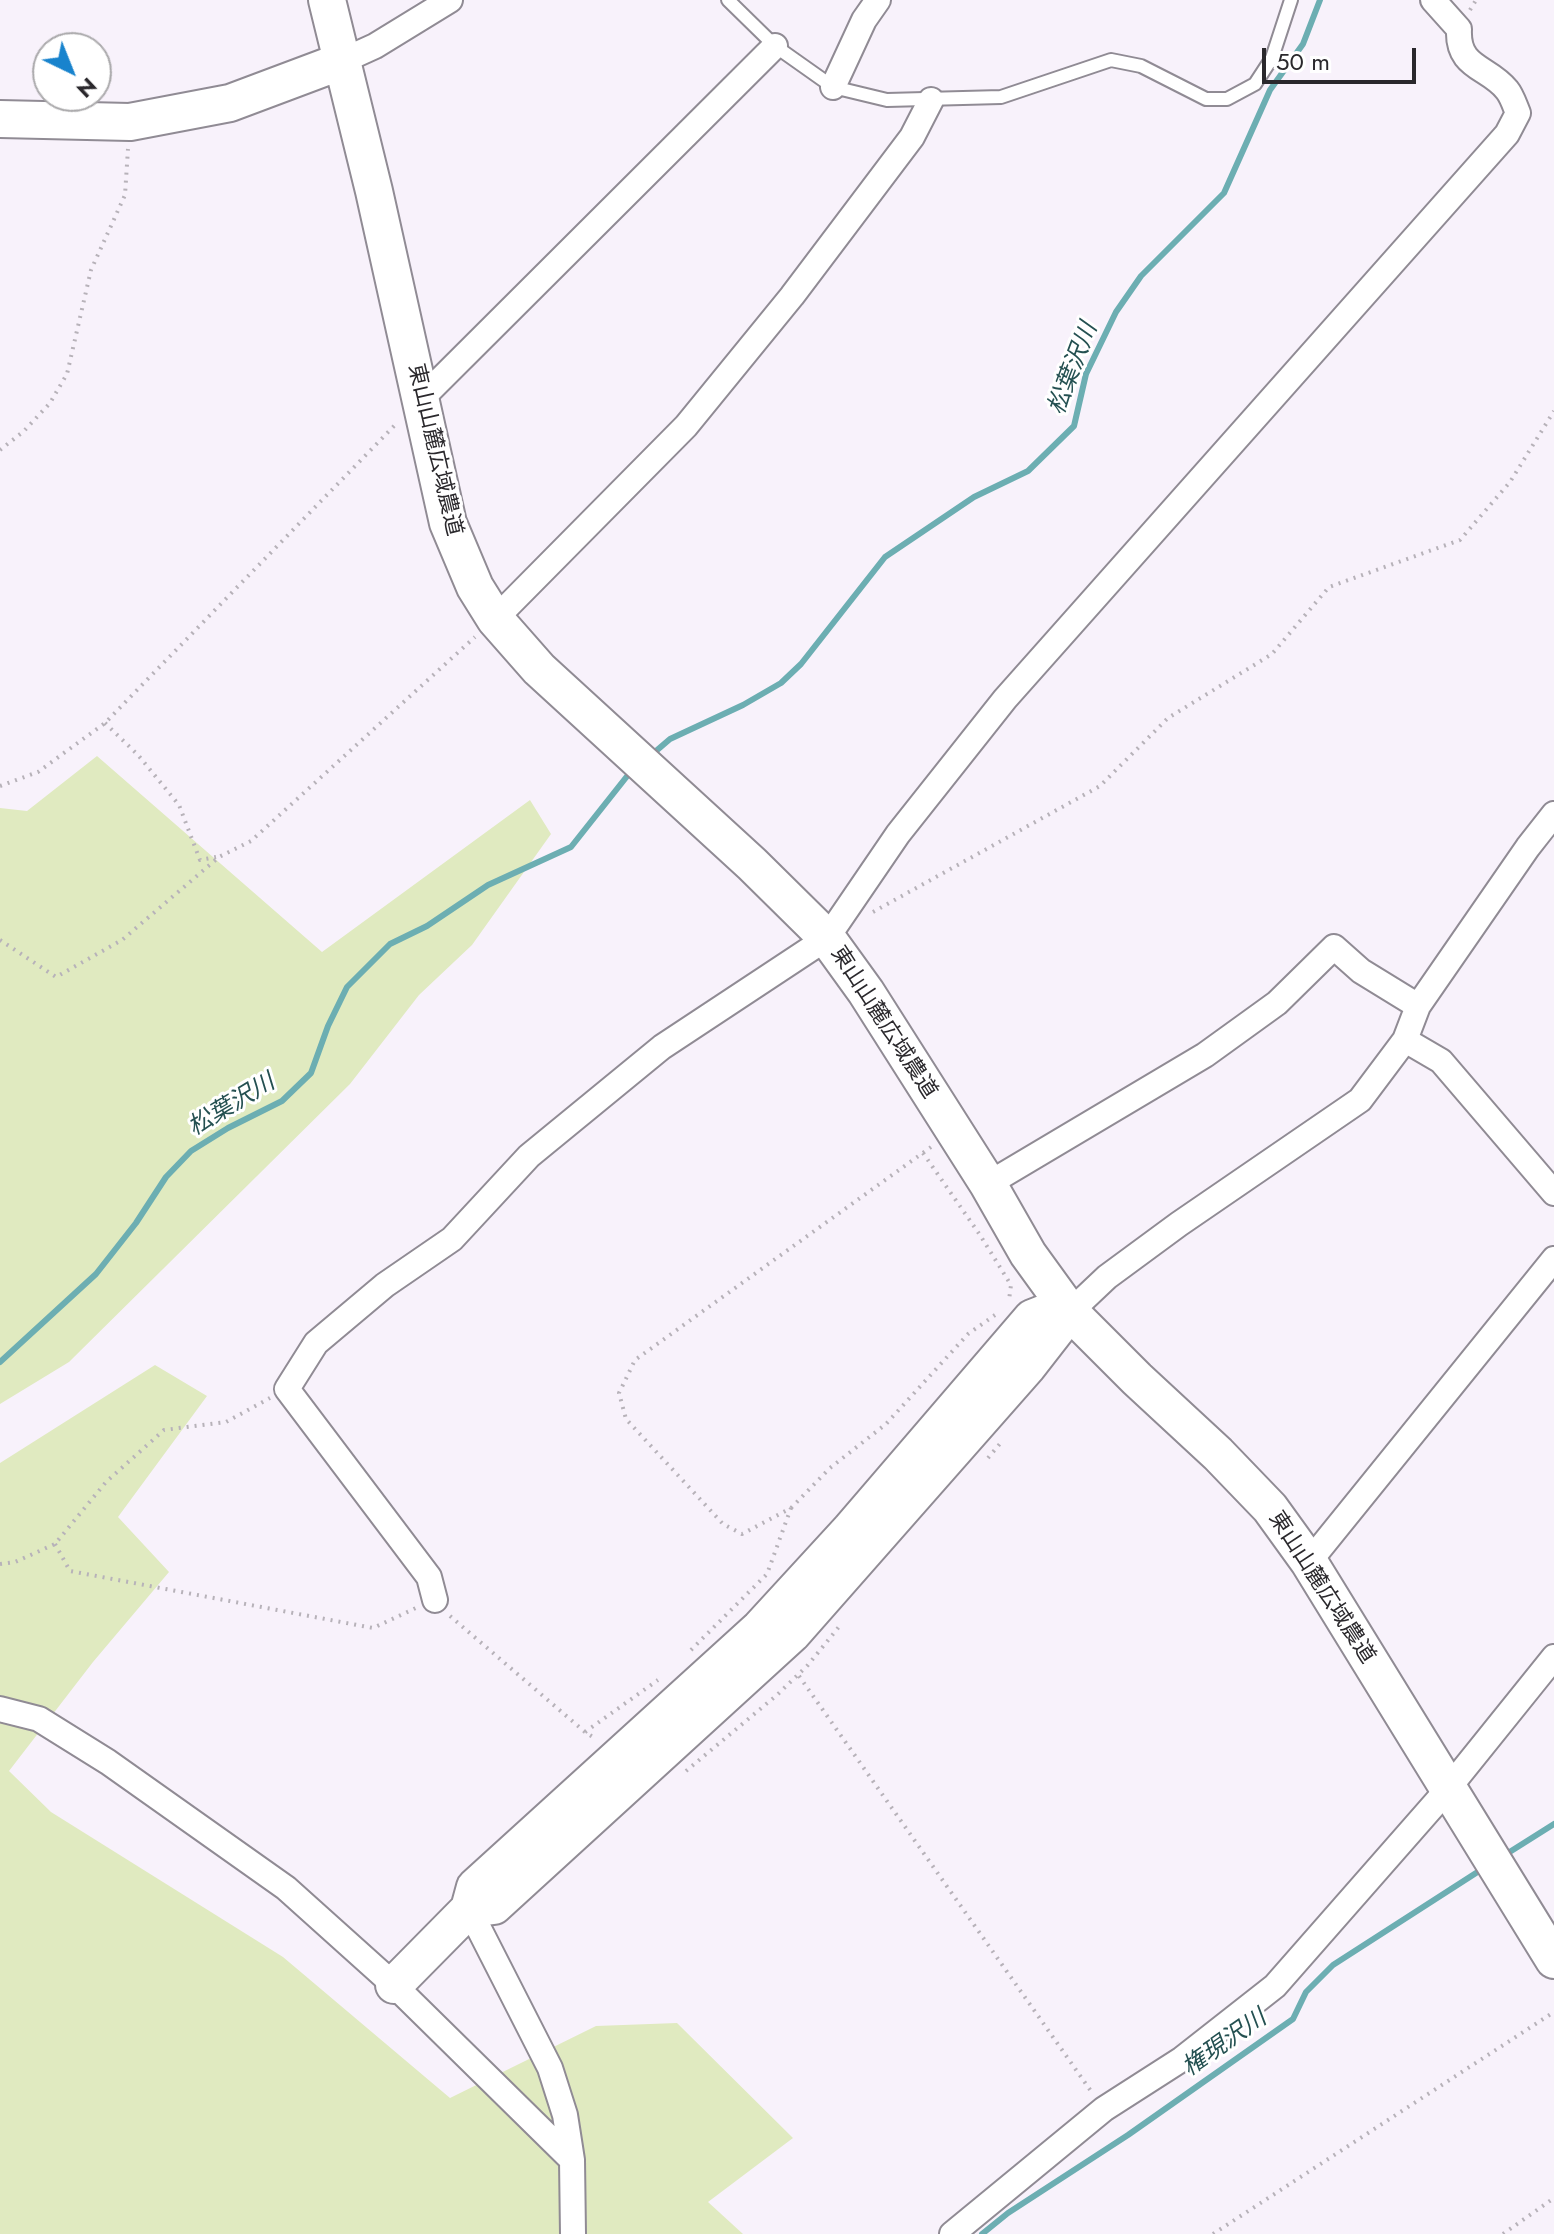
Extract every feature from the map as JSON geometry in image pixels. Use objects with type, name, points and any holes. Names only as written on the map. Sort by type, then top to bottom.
[{"type":"street","name":"東山山麓広域農道","points":[[327,0],[448,523],[475,587],[495,619],[539,669],[752,864],[827,938],[866,992],[988,1184],[1028,1254],[1067,1308],[1270,1508],[1309,1562],[1554,1960]]},
{"type":"street","points":[[0,119],[130,122],[230,103],[342,61],[388,39],[450,0]]},
{"type":"street","points":[[833,87],[864,20],[878,0]]},
{"type":"street","points":[[435,1600],[429,1577],[287,1389],[316,1343],[385,1285],[452,1239],[529,1156],[662,1047],[827,938],[898,834],[1005,699],[1507,134],[1518,113],[1507,89],[1471,64],[1459,43],[1459,29],[1433,0]]},
{"type":"street","points":[[421,399],[775,46]]},
{"type":"street","points":[[495,619],[686,426],[792,296],[912,137],[931,100]]},
{"type":"street","points":[[469,1909],[494,1906],[850,1530],[1032,1318],[1067,1308],[1167,1233],[1360,1100],[1405,1040],[1418,1006],[1554,814]]},
{"type":"street","points":[[988,1184],[1205,1055],[1277,1003],[1334,947],[1361,971],[1418,1006]]},
{"type":"street","points":[[1405,1040],[1441,1061],[1554,1193]]},
{"type":"street","points":[[1309,1562],[1554,1259]]},
{"type":"street","points":[[394,1985],[469,1909],[475,1887],[759,1627]]},
{"type":"street","points":[[952,2234],[1104,2109],[1182,2059],[1275,1986],[1447,1790],[1554,1657]]},
{"type":"street","points":[[0,1709],[39,1719],[108,1762],[286,1888],[394,1985],[572,2160]]},
{"type":"street","points":[[469,1909],[550,2068],[565,2115],[572,2160],[573,2234]]},
{"type":"lane","points":[[728,0],[775,46],[833,87],[887,100],[1001,97],[1111,60],[1141,66],[1206,99],[1227,99],[1255,84],[1272,58],[1291,0]]},
{"type":"path","points":[[0,450],[24,431],[50,403],[67,374],[91,270],[125,195],[130,122]]},
{"type":"path","points":[[0,786],[38,772],[105,723],[421,399]]},
{"type":"path","points":[[868,915],[1100,786],[1168,718],[1272,654],[1329,587],[1460,540],[1510,482],[1554,411]]},
{"type":"path","points":[[0,940],[56,977],[122,940],[219,857],[251,841],[495,619]]},
{"type":"path","points":[[105,723],[138,755],[179,805],[200,860],[219,857]]},
{"type":"path","points":[[953,1132],[635,1360],[619,1393],[626,1419],[723,1524],[742,1534],[791,1508],[830,1468],[886,1424],[968,1334],[999,1311]]},
{"type":"path","points":[[923,1153],[1011,1285],[1008,1302]]},
{"type":"path","points":[[0,1564],[15,1562],[55,1544],[106,1482],[164,1430],[226,1422],[287,1389]]},
{"type":"path","points":[[791,1508],[767,1574],[759,1627],[1104,2109]]},
{"type":"path","points":[[55,1544],[70,1571],[373,1628],[435,1600],[455,1621],[585,1732],[596,1738],[612,1761]]},
{"type":"path","points":[[683,1657],[759,1627]]},
{"type":"path","points":[[585,1732],[662,1678]]},
{"type":"path","points":[[1213,2234],[1554,2012]]},
{"type":"path","points":[[1503,2234],[1554,2198]]},
{"type":"green space","points":[[97,756],[322,952],[530,800],[551,834],[472,945],[419,995],[350,1084],[69,1362],[0,1404],[0,808],[27,811]]},
{"type":"green space","points":[[155,1365],[207,1396],[118,1517],[169,1572],[93,1662],[9,1771],[51,1812],[283,1957],[450,2098],[596,2026],[677,2023],[793,2138],[708,2202],[743,2234],[0,2234],[0,1463]]},
{"type":"waterway","name":"松葉沢川","points":[[656,751],[670,739],[743,705],[781,683],[801,664],[885,557],[974,497],[1028,471],[1074,426],[1086,374],[1116,312],[1141,276],[1224,193],[1270,90],[1303,44],[1320,0]]},
{"type":"waterway","name":"松葉沢川","points":[[0,1362],[96,1274],[136,1223],[166,1177],[191,1151],[282,1101],[311,1073],[328,1026],[347,987],[390,944],[427,926],[488,885],[571,847],[628,775]]},
{"type":"waterway","name":"権現沢川","points":[[1508,1853],[1554,1824]]},
{"type":"waterway","name":"権現沢川","points":[[982,2234],[1008,2213],[1128,2135],[1293,2019],[1306,1992],[1333,1965],[1476,1873]]}]
